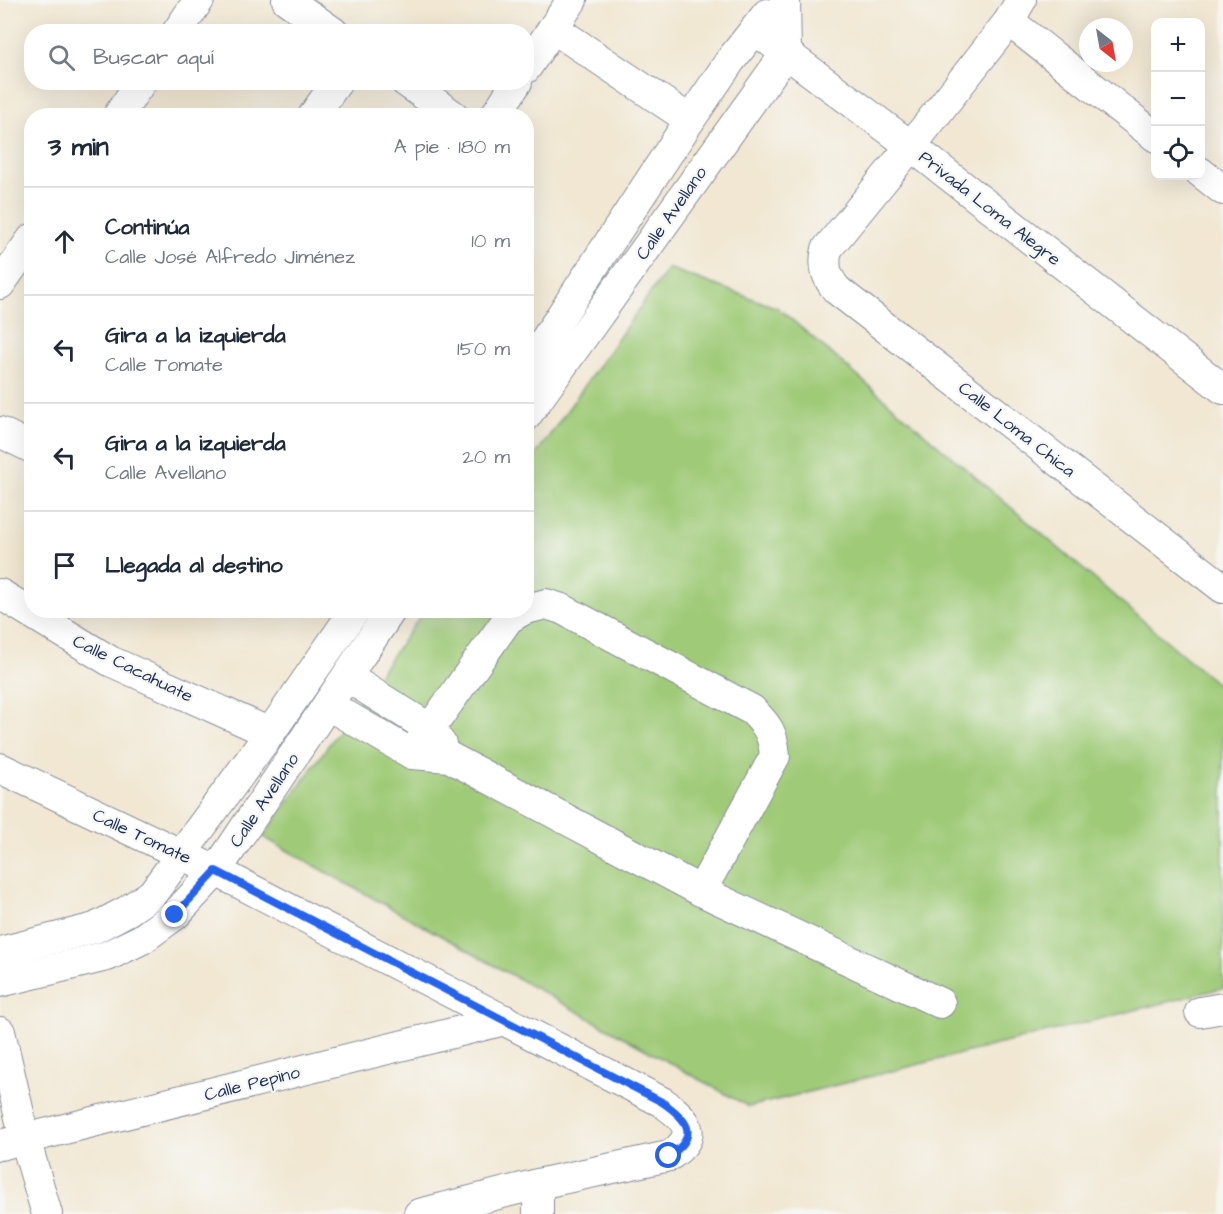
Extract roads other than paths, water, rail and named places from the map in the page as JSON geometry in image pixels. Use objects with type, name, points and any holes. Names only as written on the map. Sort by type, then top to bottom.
[{"type":"street","points":[[182,24],[199,0]]},
{"type":"street","points":[[287,0],[322,24]]},
{"type":"street","points":[[534,56],[572,0]]},
{"type":"street","name":"Calle Avellano","points":[[534,357],[730,61],[777,0]]},
{"type":"street","points":[[786,0],[786,53]]},
{"type":"street","points":[[911,146],[1015,10],[1151,132]]},
{"type":"street","points":[[553,28],[690,120]]},
{"type":"street","name":"Privada Loma Alegre","points":[[755,30],[911,146],[1223,389]]},
{"type":"street","name":"Calle Avellano","points":[[534,405],[786,53]]},
{"type":"street","points":[[123,108],[136,90]]},
{"type":"street","points":[[319,108],[331,90]]},
{"type":"street","points":[[417,90],[443,108]]},
{"type":"street","points":[[500,108],[512,90]]},
{"type":"street","name":"Calle Loma Chica","points":[[911,146],[827,249],[824,261],[828,279],[837,290],[1223,588]]},
{"type":"street","points":[[1205,176],[1223,190]]},
{"type":"street","points":[[0,284],[24,250]]},
{"type":"street","points":[[0,432],[24,444]]},
{"type":"street","name":"Calle Cacahuate","points":[[0,594],[24,609]]},
{"type":"street","points":[[534,607],[546,604],[562,609],[752,710],[766,724],[774,739],[775,756],[701,891]]},
{"type":"street","name":"Calle Cacahuate","points":[[39,618],[110,661],[270,733]]},
{"type":"street","name":"Calle Avellano","points":[[0,952],[94,928],[128,911],[152,894],[270,733],[349,618]]},
{"type":"street","name":"Calle Avellano","points":[[0,982],[107,956],[142,939],[175,915],[216,871],[385,618]]},
{"type":"street","points":[[412,754],[510,618]]},
{"type":"street","points":[[347,676],[429,728],[449,757]]},
{"type":"street","points":[[328,705],[412,754],[449,757],[701,891],[940,1003]]},
{"type":"street","name":"Calle Tomate","points":[[0,768],[216,871],[662,1102],[677,1112],[689,1132],[686,1142],[669,1156],[538,1184]]},
{"type":"street","points":[[0,791],[31,784]]},
{"type":"street","name":"Calle Pepino","points":[[13,1142],[505,1020]]},
{"type":"street","points":[[0,1032],[13,1142],[47,1214]]},
{"type":"street","points":[[419,1214],[538,1184],[538,1214]]}]
